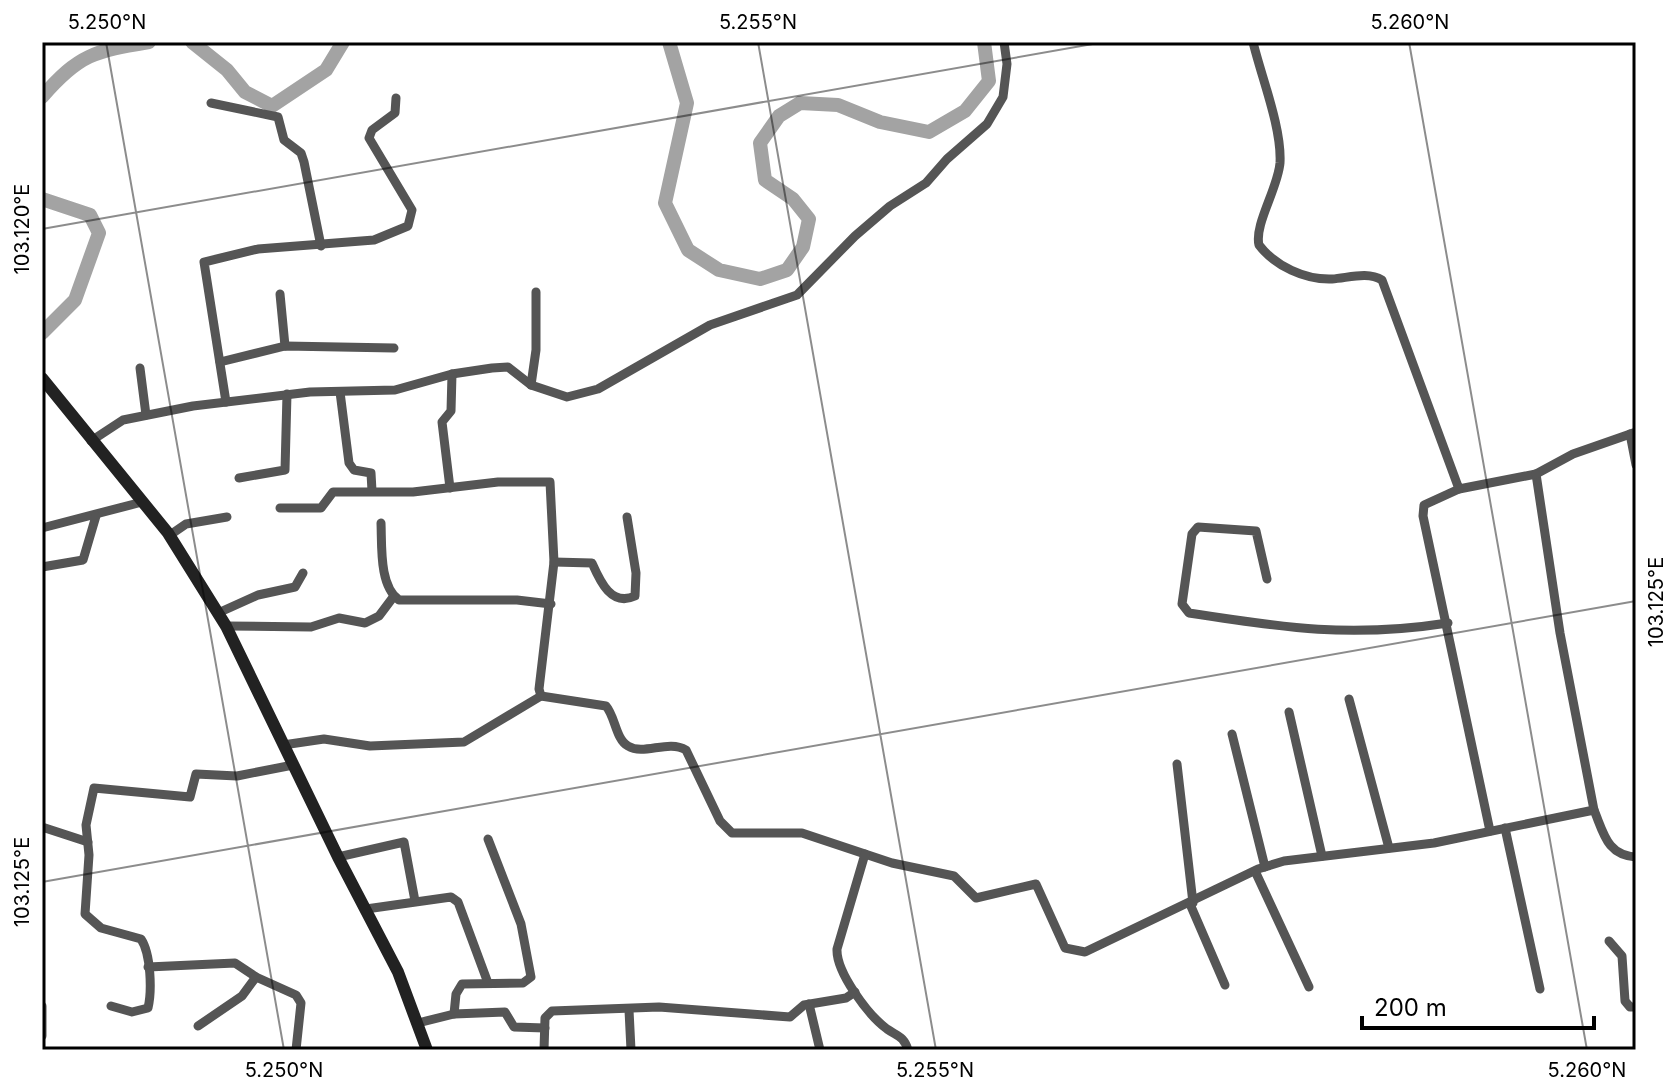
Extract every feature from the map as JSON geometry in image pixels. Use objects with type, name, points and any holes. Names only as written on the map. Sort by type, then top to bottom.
[{"type":"main road","points":[[42,378],[170,535],[226,626],[338,857],[398,972],[427,1050]]},
{"type":"street","points":[[91,441],[123,420],[146,415],[287,394],[395,390],[452,374],[508,367],[531,385],[573,398],[610,382],[710,325],[797,295],[855,236],[890,206],[926,183],[947,159],[987,124],[1003,97],[1007,64],[1004,42]]},
{"type":"street","points":[[1253,42],[1279,155],[1277,182],[1259,232],[1259,245],[1283,266],[1317,278],[1372,275],[1382,280],[1459,489]]},
{"type":"street","points":[[226,402],[204,262],[250,250],[374,240],[411,223],[412,210],[369,138],[372,130],[395,113],[396,98]]},
{"type":"street","points":[[211,103],[278,117],[287,146],[301,153],[304,162],[321,246]]},
{"type":"street","points":[[531,385],[536,350],[536,292]]},
{"type":"street","points":[[280,294],[285,346]]},
{"type":"street","points":[[220,362],[285,346],[394,348]]},
{"type":"street","points":[[140,368],[146,415]]},
{"type":"street","points":[[450,488],[442,422],[451,411],[452,374]]},
{"type":"street","points":[[340,392],[349,463],[354,470],[371,473],[372,491]]},
{"type":"street","points":[[239,478],[283,473],[285,470],[287,394]]},
{"type":"street","points":[[1490,831],[1423,510],[1429,500],[1459,489],[1536,474],[1573,454],[1633,433],[1636,465]]},
{"type":"street","points":[[1536,474],[1560,633],[1594,810],[1609,846],[1620,854],[1636,857]]},
{"type":"street","points":[[280,508],[321,508],[333,492],[550,482],[554,562],[540,674],[541,696]]},
{"type":"street","points":[[42,528],[142,502]]},
{"type":"street","points":[[42,567],[83,560],[96,516]]},
{"type":"street","points":[[170,535],[186,524],[227,517]]},
{"type":"street","points":[[554,562],[592,563],[610,594],[622,599],[635,596],[636,573],[627,517]]},
{"type":"street","points":[[381,523],[384,567],[394,596],[399,600],[517,600],[551,604]]},
{"type":"street","points":[[1267,579],[1256,531],[1198,527],[1192,534],[1182,604],[1189,613],[1337,633],[1401,630],[1448,623]]},
{"type":"street","points":[[218,613],[258,595],[295,587],[303,573]]},
{"type":"street","points":[[226,626],[311,627],[339,618],[365,623],[379,616],[394,596]]},
{"type":"street","points":[[283,745],[324,739],[370,746],[464,742],[541,696],[606,706],[623,741],[631,748],[674,745],[686,750],[725,829],[740,834],[802,833],[865,854],[954,876],[976,898],[1036,884],[1065,948],[1077,953],[1260,869],[1322,856],[1490,831],[1594,810]]},
{"type":"street","points":[[1349,699],[1389,848]]},
{"type":"street","points":[[1289,712],[1322,856]]},
{"type":"street","points":[[1232,734],[1260,869],[1309,987]]},
{"type":"street","points":[[1177,764],[1191,903],[1225,985]]},
{"type":"street","points":[[111,1006],[132,1012],[148,1008],[148,967],[146,946],[141,939],[101,928],[86,918],[86,825],[94,788],[190,797],[196,774],[237,776],[293,765]]},
{"type":"street","points":[[42,827],[88,842]]},
{"type":"street","points":[[1505,828],[1540,989]]},
{"type":"street","points":[[454,1014],[458,987],[523,983],[531,977],[521,924],[488,839]]},
{"type":"street","points":[[338,857],[404,842],[415,901]]},
{"type":"street","points":[[865,854],[837,949],[838,963],[855,992],[884,1027],[903,1037],[908,1050]]},
{"type":"street","points":[[366,909],[451,897],[458,902],[488,983]]},
{"type":"street","points":[[1609,941],[1622,956],[1625,1001],[1630,1007],[1636,1007]]},
{"type":"street","points":[[148,967],[235,963],[300,1000],[296,1050]]},
{"type":"street","points":[[198,1026],[242,996],[256,977]]},
{"type":"street","points":[[544,1050],[546,1014],[552,1011],[659,1007],[790,1017],[809,1004],[846,998],[855,992]]},
{"type":"street","points":[[809,1004],[820,1050]]},
{"type":"street","points":[[42,1006],[42,1036]]},
{"type":"street","points":[[629,1010],[631,1050]]},
{"type":"street","points":[[418,1023],[454,1014],[505,1012],[514,1027],[545,1028]]},
{"type":"waterway","points":[[42,97],[67,72],[89,57],[115,48],[149,42]]},
{"type":"waterway","points":[[192,42],[227,70],[245,92],[272,106],[326,70],[343,42]]},
{"type":"waterway","points":[[669,42],[687,103],[665,203],[688,250],[719,270],[760,279],[787,270],[803,247],[809,219],[793,199],[765,180],[760,143],[779,116],[800,103],[838,105],[880,122],[929,132],[965,111],[989,81],[984,42]]},
{"type":"waterway","points":[[42,199],[90,215],[99,233],[75,300],[42,333]]}]
